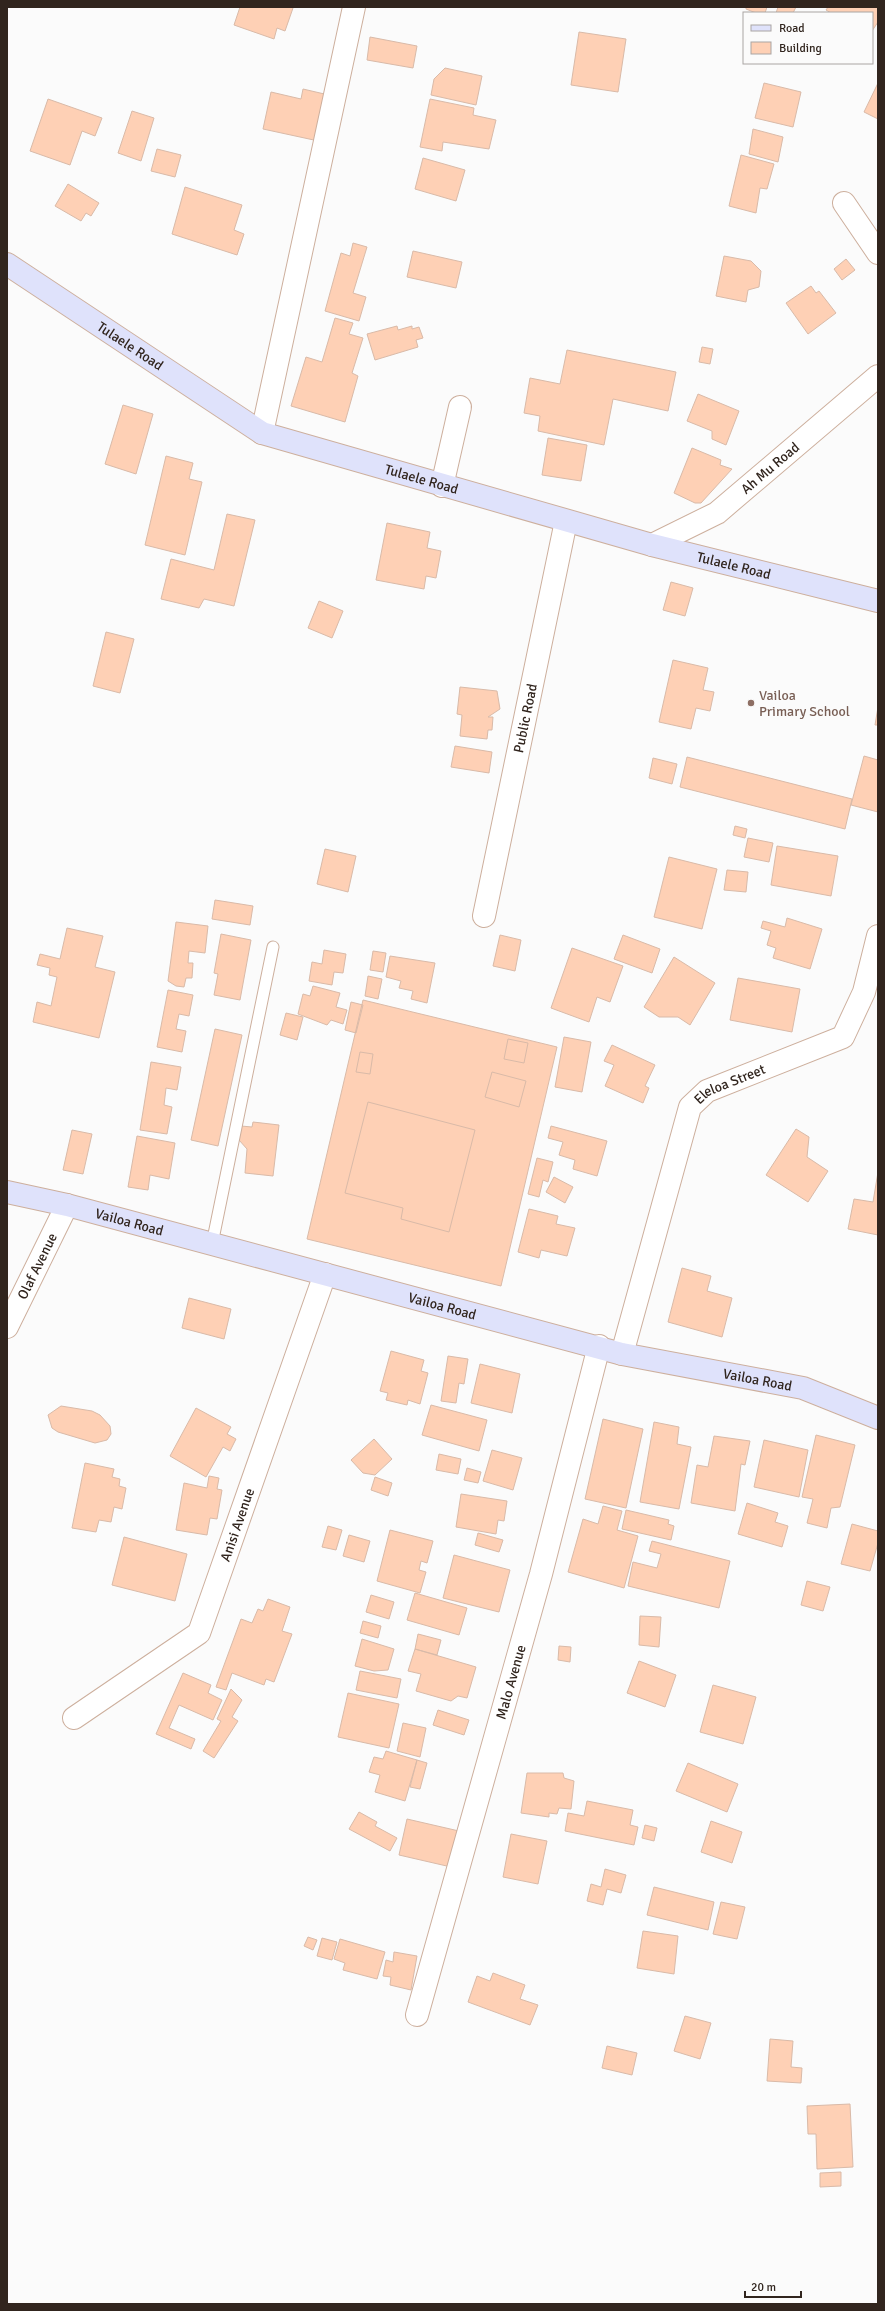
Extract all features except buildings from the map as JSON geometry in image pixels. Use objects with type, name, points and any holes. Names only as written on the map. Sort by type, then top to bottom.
[{"type":"street","points":[[262,433],[354,7]]},
{"type":"street","points":[[844,203],[878,252]]},
{"type":"street","name":"Tulaele Road","points":[[7,264],[262,433],[442,486],[652,545],[878,601]]},
{"type":"street","name":"Ah Mu Road","points":[[652,545],[717,513],[878,376]]},
{"type":"street","points":[[442,486],[460,407]]},
{"type":"street","name":"Public Road","points":[[484,916],[566,521]]},
{"type":"street","name":"Eleloa Street","points":[[622,1354],[690,1107],[707,1091],[843,1037],[864,992],[878,936]]},
{"type":"street","name":"Vailoa Road","points":[[7,1192],[67,1205],[599,1346],[622,1354],[804,1388],[878,1418]]},
{"type":"street","name":"Olaf Avenue","points":[[7,1327],[67,1205]]},
{"type":"street","name":"Anisi Avenue","points":[[74,1718],[199,1633],[325,1274]]},
{"type":"street","name":"Malo Avenue","points":[[417,2015],[541,1574],[599,1346]]},
{"type":"lane","points":[[212,1244],[273,947]]},
{"type":"place","name":"Vailoa Primary School","points":[[751,703]]}]
